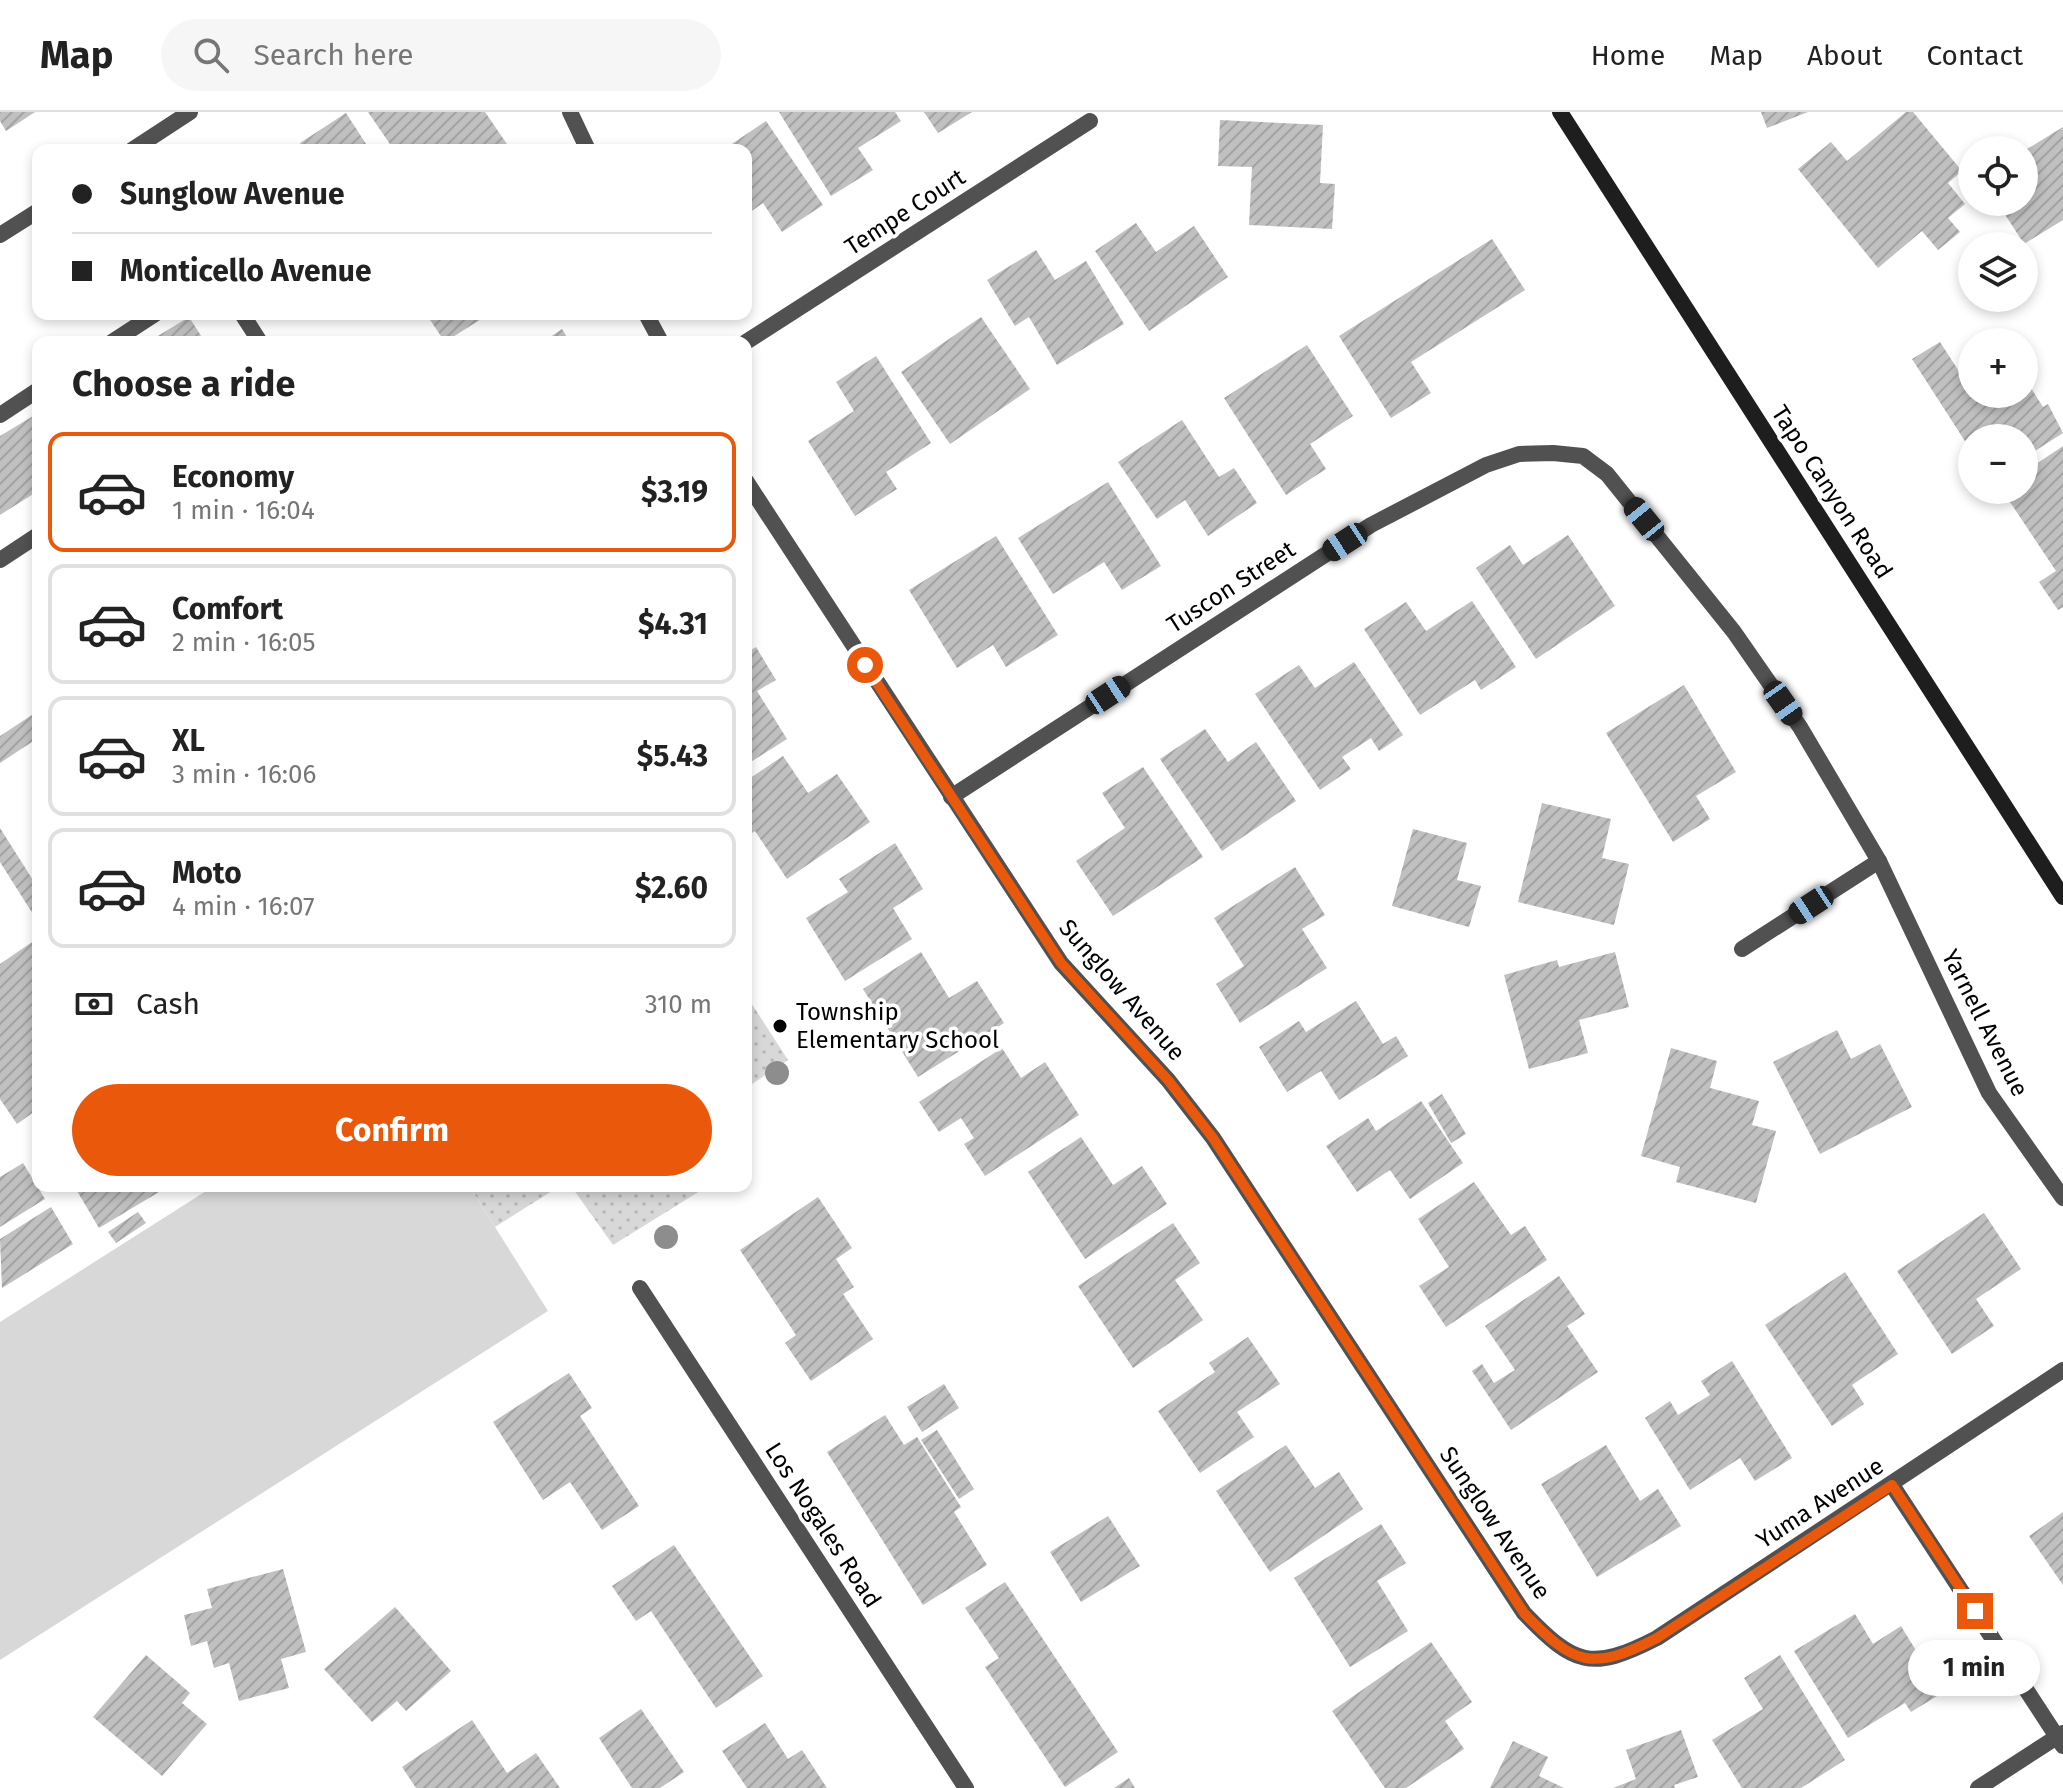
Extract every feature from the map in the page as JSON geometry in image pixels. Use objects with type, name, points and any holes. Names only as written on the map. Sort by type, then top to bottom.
[{"type":"main road","name":"Tapo Canyon Road","points":[[1560,112],[2063,897]]},
{"type":"street","points":[[142,144],[190,112]]},
{"type":"street","points":[[570,112],[585,144]]},
{"type":"street","name":"Tempe Court","points":[[752,338],[1090,121]]},
{"type":"street","points":[[0,235],[32,215]]},
{"type":"street","points":[[121,336],[146,320]]},
{"type":"street","points":[[0,415],[32,394]]},
{"type":"street","name":"Tuscon Street","points":[[951,797],[1371,525],[1486,465],[1519,454],[1553,453]]},
{"type":"street","name":"Yarnell Avenue","points":[[1553,453],[1583,456],[1617,486],[1767,679],[1800,727],[1879,861],[1989,1093],[2063,1198]]},
{"type":"street","name":"Sunglow Avenue","points":[[752,490],[1061,963],[1168,1080],[1213,1138],[1524,1613],[1554,1645],[1596,1662]]},
{"type":"street","points":[[0,560],[32,539]]},
{"type":"street","points":[[1742,949],[1879,861]]},
{"type":"street","name":"Los Nogales Road","points":[[640,1288],[966,1788]]},
{"type":"street","name":"Yuma Avenue","points":[[1596,1662],[1627,1653],[1657,1638],[2063,1370]]},
{"type":"street","points":[[1892,1485],[2061,1739],[1978,1788]]},
{"type":"shaded area","points":[[752,1004],[788,1060],[752,1084]]},
{"type":"shaded area","points":[[205,1192],[473,1192],[548,1311],[0,1660],[0,1322]]},
{"type":"shaded area","points":[[473,1192],[550,1192],[495,1227]]},
{"type":"shaded area","points":[[575,1192],[698,1192],[613,1245]]},
{"type":"building","points":[[0,112],[35,112],[6,131],[0,121]]},
{"type":"building","points":[[368,112],[485,112],[507,144],[390,144]]},
{"type":"building","points":[[779,112],[895,112],[901,121],[858,148],[873,170],[831,196]]},
{"type":"building","points":[[924,112],[972,112],[938,133]]},
{"type":"building","points":[[1761,112],[1808,112],[1767,128]]},
{"type":"building","points":[[1906,112],[1913,112],[1958,166],[1958,174],[1948,183],[1958,195],[1958,210],[1948,218],[1960,232],[1938,250],[1922,231],[1878,268],[1798,169],[1831,142],[1847,161]]},
{"type":"building","points":[[346,113],[366,144],[301,144]]},
{"type":"building","points":[[1220,120],[1323,125],[1320,183],[1335,184],[1332,229],[1249,225],[1252,167],[1218,166]]},
{"type":"building","points":[[766,121],[823,205],[782,232],[763,203],[752,211],[752,144],[732,144]]},
{"type":"building","points":[[2063,127],[2063,220],[2038,235],[2038,232],[2016,232],[2006,216],[2038,216],[2038,142]]},
{"type":"building","points":[[1136,223],[1156,252],[1194,226],[1228,277],[1149,331],[1095,251]]},
{"type":"building","points":[[1492,239],[1525,290],[1411,362],[1431,393],[1391,418],[1339,336]]},
{"type":"building","points":[[1036,250],[1055,280],[1086,261],[1124,324],[1057,365],[1029,317],[1015,326],[987,280]]},
{"type":"building","points":[[981,317],[1030,389],[950,444],[901,372]]},
{"type":"building","points":[[184,320],[191,320],[201,336],[158,336]]},
{"type":"building","points":[[430,320],[480,320],[454,336],[441,336]]},
{"type":"building","points":[[562,329],[566,336],[552,336]]},
{"type":"building","points":[[1940,342],[1958,370],[1958,408],[2038,408],[2038,399],[2043,407],[2048,404],[2063,433],[2038,449],[2038,424],[1958,424],[1958,430],[1912,359]]},
{"type":"building","points":[[1307,345],[1353,416],[1310,444],[1326,469],[1286,495],[1224,398]]},
{"type":"building","points":[[876,356],[931,443],[886,472],[897,489],[855,516],[808,441],[854,411],[836,382]]},
{"type":"building","points":[[32,417],[32,495],[0,515],[0,436]]},
{"type":"building","points":[[1182,420],[1219,477],[1234,468],[1257,503],[1208,536],[1185,500],[1157,519],[1118,462]]},
{"type":"building","points":[[2063,446],[2063,607],[2058,610],[2039,582],[2056,571],[2011,504],[2038,504],[2038,463]]},
{"type":"building","points":[[1108,482],[1161,566],[1122,590],[1104,562],[1053,594],[1018,538]]},
{"type":"building","points":[[1568,535],[1615,606],[1536,659],[1476,568],[1510,545],[1523,565]]},
{"type":"building","points":[[996,536],[1058,635],[1006,667],[993,645],[957,668],[909,590]]},
{"type":"building","points":[[1472,601],[1516,667],[1481,690],[1475,680],[1420,715],[1364,629],[1406,602],[1426,631]]},
{"type":"building","points":[[756,647],[776,680],[757,691],[787,739],[752,761],[752,649]]},
{"type":"building","points":[[1354,662],[1403,735],[1379,751],[1371,738],[1342,757],[1351,769],[1320,790],[1255,694],[1299,665],[1315,688]]},
{"type":"building","points":[[1684,685],[1736,772],[1696,796],[1710,819],[1673,842],[1606,733]]},
{"type":"building","points":[[32,715],[32,742],[0,763],[0,736]]},
{"type":"building","points":[[1205,729],[1228,762],[1256,742],[1296,801],[1222,851],[1160,759]]},
{"type":"building","points":[[783,756],[808,793],[837,774],[870,822],[787,879],[755,831],[752,833],[752,777]]},
{"type":"building","points":[[1143,767],[1203,857],[1113,916],[1076,861],[1125,828],[1102,793]]},
{"type":"building","points":[[1542,803],[1611,819],[1602,858],[1629,864],[1614,925],[1518,902]]},
{"type":"building","points":[[0,828],[32,879],[32,913],[0,862]]},
{"type":"building","points":[[1413,829],[1467,843],[1457,880],[1481,886],[1469,927],[1392,906]]},
{"type":"building","points":[[895,843],[923,889],[893,908],[912,939],[845,981],[806,918],[848,892],[839,879]]},
{"type":"building","points":[[1295,867],[1325,915],[1302,929],[1327,968],[1240,1023],[1216,984],[1244,966],[1214,918]]},
{"type":"building","points":[[32,942],[32,1113],[17,1124],[0,1099],[0,964]]},
{"type":"building","points":[[921,952],[949,998],[977,981],[1004,1023],[918,1077],[863,989]]},
{"type":"building","points":[[1615,952],[1629,1007],[1579,1020],[1588,1053],[1529,1069],[1504,975],[1557,960],[1559,967]]},
{"type":"building","points":[[1356,1001],[1383,1044],[1396,1036],[1408,1056],[1339,1100],[1321,1071],[1287,1092],[1259,1047],[1299,1021],[1306,1032]]},
{"type":"building","points":[[1837,1030],[1851,1059],[1880,1044],[1912,1107],[1820,1154],[1773,1062]]},
{"type":"building","points":[[1002,1048],[1021,1078],[1045,1062],[1079,1115],[985,1176],[964,1144],[974,1138],[961,1118],[939,1132],[919,1102]]},
{"type":"building","points":[[1671,1048],[1717,1061],[1710,1088],[1759,1101],[1752,1125],[1776,1131],[1756,1203],[1676,1182],[1680,1167],[1641,1156]]},
{"type":"building","points":[[1442,1094],[1466,1134],[1451,1143],[1428,1103]]},
{"type":"building","points":[[1421,1101],[1463,1163],[1410,1199],[1390,1170],[1357,1192],[1326,1146],[1368,1118],[1376,1131]]},
{"type":"building","points":[[1081,1137],[1113,1185],[1142,1166],[1167,1204],[1085,1259],[1028,1172]]},
{"type":"building","points":[[23,1163],[32,1178],[32,1192],[41,1192],[45,1199],[0,1227],[0,1177]]},
{"type":"building","points":[[1474,1182],[1511,1235],[1525,1226],[1547,1260],[1446,1327],[1419,1286],[1449,1267],[1418,1219]]},
{"type":"building","points":[[78,1192],[159,1192],[99,1228]]},
{"type":"building","points":[[818,1197],[852,1248],[836,1259],[854,1287],[843,1294],[873,1339],[811,1381],[785,1343],[796,1335],[740,1250]]},
{"type":"building","points":[[51,1207],[73,1244],[2,1288],[0,1239]]},
{"type":"building","points":[[138,1212],[146,1223],[116,1243],[108,1232]]},
{"type":"building","points":[[1984,1213],[2021,1269],[1976,1299],[1994,1326],[1952,1354],[1897,1271]]},
{"type":"building","points":[[1173,1223],[1200,1263],[1175,1280],[1203,1320],[1133,1368],[1078,1286]]},
{"type":"building","points":[[1845,1272],[1898,1354],[1852,1385],[1864,1404],[1832,1426],[1765,1325]]},
{"type":"building","points":[[1559,1276],[1585,1314],[1567,1326],[1598,1372],[1511,1430],[1472,1371],[1482,1364],[1494,1383],[1515,1370],[1485,1326]]},
{"type":"building","points":[[1248,1337],[1280,1384],[1237,1412],[1254,1437],[1200,1473],[1158,1411],[1215,1372],[1209,1363]]},
{"type":"building","points":[[1732,1361],[1792,1458],[1755,1481],[1740,1458],[1690,1490],[1645,1418],[1670,1401],[1678,1415],[1710,1395],[1701,1381]]},
{"type":"building","points":[[569,1373],[592,1408],[580,1416],[639,1506],[602,1530],[570,1482],[543,1500],[493,1422]]},
{"type":"building","points":[[944,1384],[959,1408],[922,1432],[907,1407]]},
{"type":"building","points":[[885,1415],[904,1445],[917,1437],[961,1507],[954,1512],[987,1565],[923,1605],[827,1452]]},
{"type":"building","points":[[937,1430],[974,1489],[959,1499],[921,1440]]},
{"type":"building","points":[[1286,1445],[1315,1488],[1339,1472],[1363,1509],[1270,1572],[1216,1491]]},
{"type":"building","points":[[1606,1445],[1640,1501],[1658,1489],[1681,1526],[1597,1577],[1541,1484]]},
{"type":"building","points":[[2063,1512],[2063,1585],[2029,1536]]},
{"type":"building","points":[[1108,1516],[1140,1566],[1081,1602],[1050,1552]]},
{"type":"building","points":[[1381,1524],[1406,1563],[1377,1581],[1408,1631],[1350,1667],[1294,1578]]},
{"type":"building","points":[[674,1545],[763,1676],[716,1708],[651,1611],[636,1621],[612,1586]]},
{"type":"building","points":[[283,1569],[306,1652],[281,1659],[289,1688],[239,1701],[229,1663],[214,1668],[207,1641],[191,1646],[184,1615],[212,1608],[207,1589]]},
{"type":"building","points":[[1005,1582],[1118,1752],[1065,1787],[985,1667],[999,1658],[965,1608]]},
{"type":"building","points":[[395,1607],[451,1671],[406,1711],[397,1701],[372,1722],[324,1669]]},
{"type":"building","points":[[1855,1614],[1873,1644],[1901,1626],[1942,1693],[1911,1712],[1905,1703],[1848,1738],[1794,1651]]},
{"type":"building","points":[[1431,1642],[1472,1702],[1445,1721],[1464,1749],[1406,1788],[1385,1788],[1332,1711]]},
{"type":"building","points":[[146,1655],[190,1693],[182,1703],[207,1724],[162,1776],[93,1717]]},
{"type":"building","points":[[1780,1655],[1845,1760],[1801,1788],[1742,1788],[1712,1740],[1763,1709],[1744,1678]]},
{"type":"building","points":[[641,1709],[684,1772],[660,1788],[632,1788],[599,1738]]},
{"type":"building","points":[[472,1720],[507,1773],[536,1753],[560,1788],[416,1788],[402,1767]]},
{"type":"building","points":[[765,1723],[788,1759],[802,1750],[827,1788],[747,1788],[722,1751]]},
{"type":"building","points":[[1681,1730],[1698,1777],[1674,1785],[1675,1788],[1613,1788],[1636,1779],[1626,1750]]},
{"type":"building","points":[[1513,1741],[1548,1757],[1539,1776],[1564,1788],[1490,1788]]},
{"type":"building","points":[[1129,1778],[1135,1788],[1114,1788]]},
{"type":"place","name":"Township Elementary School","points":[[780,1026]]},
{"type":"route","points":[[865,665],[1061,963],[1168,1080],[1213,1138],[1524,1613],[1554,1645],[1596,1662],[1627,1653],[1657,1638],[1892,1485],[1975,1611]]}]
